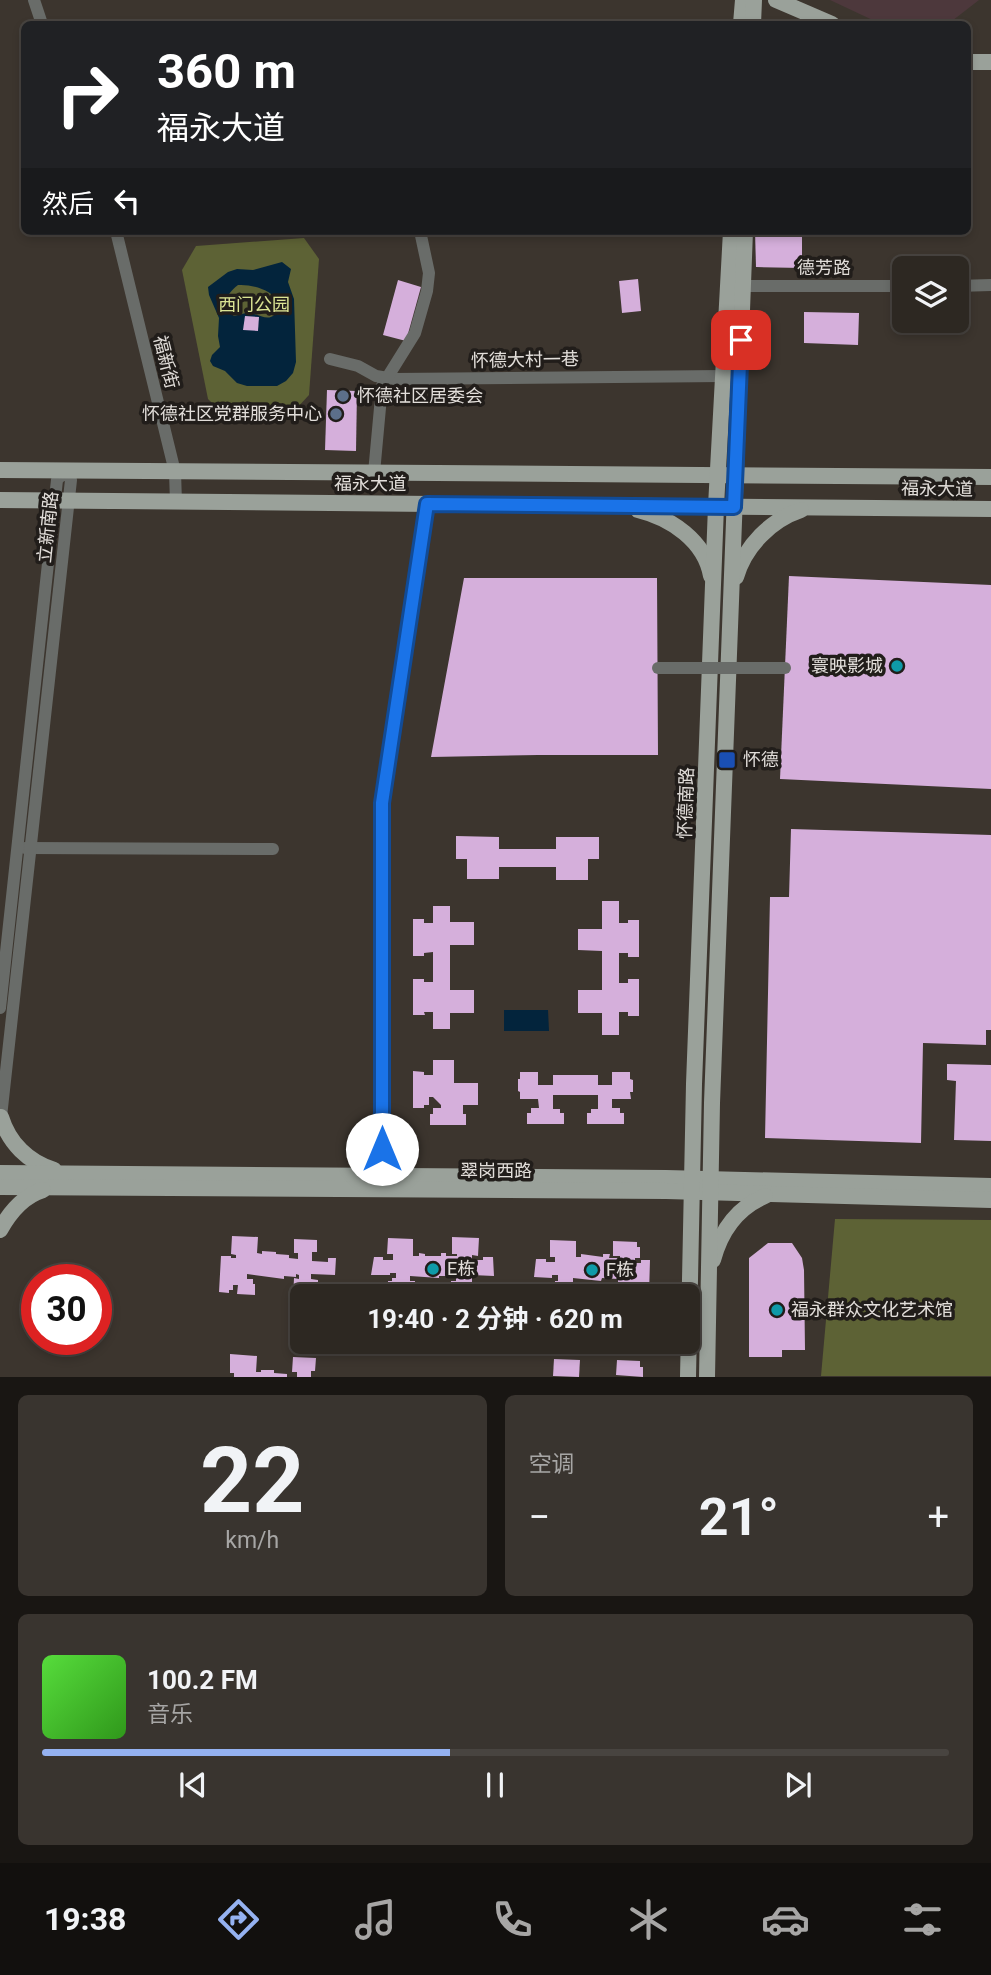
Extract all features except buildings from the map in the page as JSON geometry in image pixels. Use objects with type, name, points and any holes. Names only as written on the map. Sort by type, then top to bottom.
[{"type":"main road","points":[[741,21],[743,0]]},
{"type":"main road","points":[[754,0],[754,21]]},
{"type":"main road","points":[[776,0],[825,21]]},
{"type":"main road","points":[[971,62],[991,62]]},
{"type":"main road","name":"怀德南路","points":[[688,1377],[691,1185],[716,506],[731,235]]},
{"type":"main road","points":[[707,1377],[710,1185],[745,235]]},
{"type":"main road","name":"福永大道","points":[[0,470],[991,477]]},
{"type":"main road","name":"福永大道","points":[[0,500],[991,509]]},
{"type":"main road","points":[[622,506],[646,512],[674,525],[695,542],[709,568],[713,590]]},
{"type":"main road","points":[[731,593],[742,563],[762,534],[787,516],[815,508]]},
{"type":"main road","points":[[1,1123],[22,1152],[48,1168],[63,1173]]},
{"type":"main road","name":"翠岗西路","points":[[0,1173],[382,1175],[691,1185]]},
{"type":"main road","name":"翠岗西路","points":[[710,1185],[770,1194],[991,1200]]},
{"type":"main road","name":"翠岗西路","points":[[0,1187],[991,1186]]},
{"type":"main road","points":[[0,1230],[15,1208],[25,1199],[50,1187]]},
{"type":"main road","points":[[708,1275],[723,1233],[733,1218],[751,1202],[770,1194]]},
{"type":"street","points":[[34,0],[41,21]]},
{"type":"street","name":"福新街","points":[[117,235],[175,472],[176,502]]},
{"type":"street","points":[[374,473],[380,396],[386,378],[415,333],[427,291],[429,273],[421,235]]},
{"type":"street","points":[[969,286],[991,285]]},
{"type":"street","name":"德芳路","points":[[743,286],[892,286]]},
{"type":"street","name":"怀德大村一巷","points":[[330,359],[358,366],[376,376],[386,378],[723,376]]},
{"type":"street","name":"立新南路","points":[[1,1123],[24,848],[61,501],[57,480],[65,471]]},
{"type":"street","points":[[382,1175],[382,803],[427,504]]},
{"type":"street","points":[[658,668],[785,668]]},
{"type":"street","points":[[24,848],[273,849]]},
{"type":"street","name":"立新南路","points":[[0,1008],[24,848]]},
{"type":"shaded area","points":[[830,0],[979,0],[952,21],[875,21]]},
{"type":"green space","name":"西门公园","points":[[304,238],[319,259],[309,395],[296,409],[219,410],[208,399],[182,270],[196,246]]},
{"type":"green space","points":[[835,1219],[991,1220],[991,1376],[821,1376]]},
{"type":"water","points":[[282,262],[291,269],[288,282],[294,299],[296,362],[293,373],[277,386],[247,386],[237,383],[210,361],[220,347],[219,318],[208,287],[228,272],[237,269],[253,270]],"holes":[[[238,285],[261,289],[276,298],[280,303],[274,315],[266,317],[246,313],[234,316],[227,309],[226,300],[230,292]]]},
{"type":"water","points":[[504,1010],[548,1010],[549,1031],[504,1031]]},
{"type":"place","name":"怀德社区居委会","points":[[343,396]]},
{"type":"place","name":"怀德社区党群服务中心","points":[[336,414]]},
{"type":"place","name":"寰映影城","points":[[897,666]]},
{"type":"place","name":"怀德","points":[[727,760]]},
{"type":"place","name":"E栋","points":[[433,1269]]},
{"type":"place","name":"F栋","points":[[592,1270]]},
{"type":"place","name":"福永群众文化艺术馆","points":[[777,1310]]},
{"type":"route","points":[[382,1149],[382,803],[427,504],[734,507],[741,340]]}]
